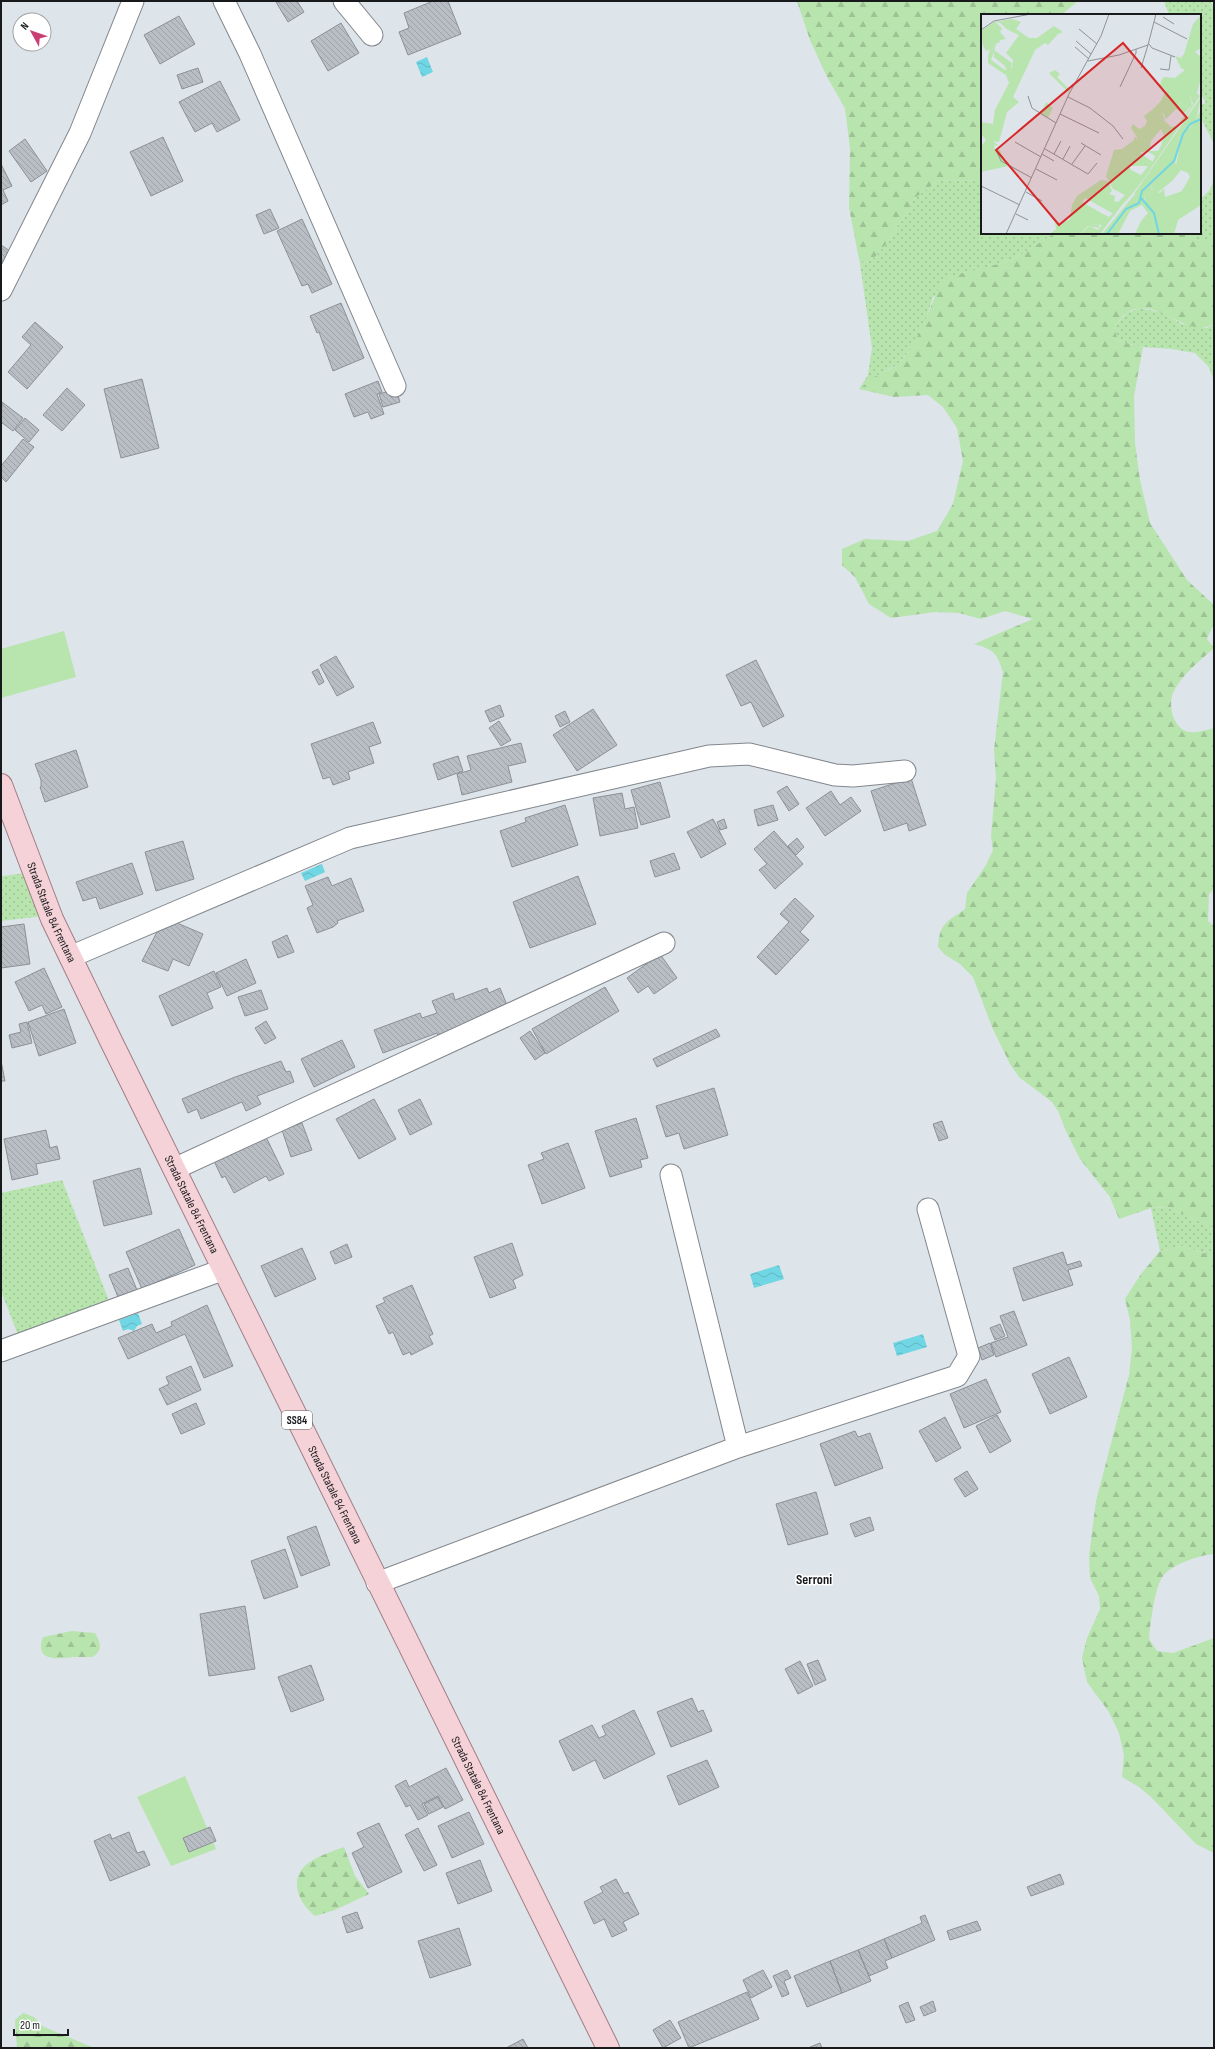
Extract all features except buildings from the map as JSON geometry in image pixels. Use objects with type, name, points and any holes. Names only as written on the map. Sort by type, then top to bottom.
[{"type":"main road","name":"Strada Statale 84 Frentana","points":[[1,785],[52,919],[70,957],[222,1270],[608,2048]]},
{"type":"street","points":[[1,290],[80,133],[133,1]]},
{"type":"street","points":[[224,1],[250,54],[395,386]]},
{"type":"street","points":[[344,1],[372,35]]},
{"type":"street","points":[[70,957],[350,838],[709,756],[749,754],[835,776],[853,776],[906,771]]},
{"type":"street","points":[[174,1169],[664,943]]},
{"type":"street","points":[[671,1175],[738,1447]]},
{"type":"street","points":[[377,1583],[738,1447],[957,1376],[969,1356],[928,1209]]},
{"type":"street","points":[[1,1351],[222,1270]]},
{"type":"green space","points":[[797,1],[1078,1],[1062,14],[981,14],[981,181],[939,180],[915,198],[887,243],[875,257],[860,264],[849,208],[850,148],[845,108],[827,77],[810,40]]},
{"type":"green space","points":[[1164,1],[1211,1],[1214,10],[1214,144],[1201,118],[1201,105],[1206,103],[1201,94],[1201,14],[1169,14]]},
{"type":"green space","points":[[939,180],[981,181],[981,234],[1053,234],[1022,254],[1002,263],[981,269],[933,297],[924,325],[913,346],[897,365],[878,375],[859,389],[868,375],[872,348],[860,264],[875,257],[887,243],[915,198]]},
{"type":"green space","points":[[1214,180],[1214,241],[1192,239],[1189,234],[1201,234],[1201,198],[1209,191]]},
{"type":"green space","points":[[1053,234],[1189,234],[1192,239],[1214,241],[1214,324],[1203,327],[1192,326],[1181,323],[1160,312],[1149,309],[1138,309],[1125,314],[1114,326],[1118,341],[1143,347],[1134,396],[1135,443],[1140,480],[1150,523],[1187,580],[1214,605],[1214,623],[1207,639],[1214,648],[1182,679],[1172,696],[1171,709],[1175,721],[1183,730],[1196,732],[1214,728],[1214,889],[1209,894],[1208,921],[1214,926],[1214,1228],[1168,1207],[1151,1208],[1119,1219],[1110,1197],[1080,1159],[1058,1111],[1052,1102],[1019,1077],[1010,1064],[992,1027],[973,977],[960,964],[944,954],[938,947],[942,928],[965,909],[967,893],[986,865],[993,850],[991,836],[996,779],[994,750],[1003,672],[999,660],[990,650],[974,644],[1033,619],[1005,611],[981,619],[959,613],[935,612],[891,618],[869,604],[855,577],[842,565],[842,549],[865,539],[908,541],[937,531],[953,504],[963,461],[957,428],[943,407],[928,395],[894,397],[859,389],[879,374],[896,366],[906,355],[919,334],[944,278],[1002,263],[1022,254]]},
{"type":"green space","points":[[1140,308],[1163,313],[1182,324],[1207,328],[1214,324],[1214,381],[1209,367],[1195,353],[1172,349],[1143,347],[1118,341],[1114,326],[1127,313]]},
{"type":"green space","points":[[64,631],[76,677],[1,698],[1,649]]},
{"type":"green space","points":[[26,873],[43,916],[1,921],[1,876]]},
{"type":"green space","points":[[62,1180],[111,1306],[20,1340],[1,1291],[1,1193]]},
{"type":"green space","points":[[1168,1207],[1214,1228],[1214,1259],[1204,1253],[1182,1246],[1160,1251],[1151,1208]]},
{"type":"green space","points":[[1182,1246],[1204,1253],[1214,1259],[1214,1554],[1201,1556],[1179,1564],[1163,1576],[1155,1597],[1149,1639],[1157,1651],[1173,1653],[1214,1638],[1214,1853],[1196,1844],[1151,1797],[1139,1787],[1122,1777],[1124,1755],[1119,1733],[1109,1712],[1087,1682],[1082,1658],[1087,1638],[1100,1609],[1099,1596],[1090,1578],[1089,1556],[1096,1501],[1129,1375],[1132,1349],[1130,1320],[1125,1299],[1141,1274],[1160,1251]]},
{"type":"green space","points":[[72,1631],[95,1633],[100,1643],[96,1655],[92,1657],[54,1658],[44,1655],[41,1645],[43,1637]]},
{"type":"green space","points":[[185,1776],[216,1849],[171,1866],[137,1797]]},
{"type":"green space","points":[[344,1847],[355,1876],[369,1894],[335,1910],[315,1916],[309,1911],[300,1897],[297,1882],[299,1875],[303,1868],[310,1862],[327,1853]]},
{"type":"green space","points":[[23,2013],[34,2017],[42,2026],[94,2048],[17,2048],[15,2020]]},
{"type":"water","points":[[427,57],[433,72],[422,77],[416,62]]},
{"type":"water","points":[[322,864],[325,872],[305,881],[301,873]]},
{"type":"water","points":[[779,1265],[784,1279],[754,1288],[750,1274]]},
{"type":"water","points":[[138,1313],[142,1324],[137,1326],[134,1331],[128,1329],[123,1331],[119,1320]]},
{"type":"water","points":[[923,1334],[927,1347],[897,1356],[893,1343]]},
{"type":"district","name":"Serroni","points":[[814,1579]]}]
